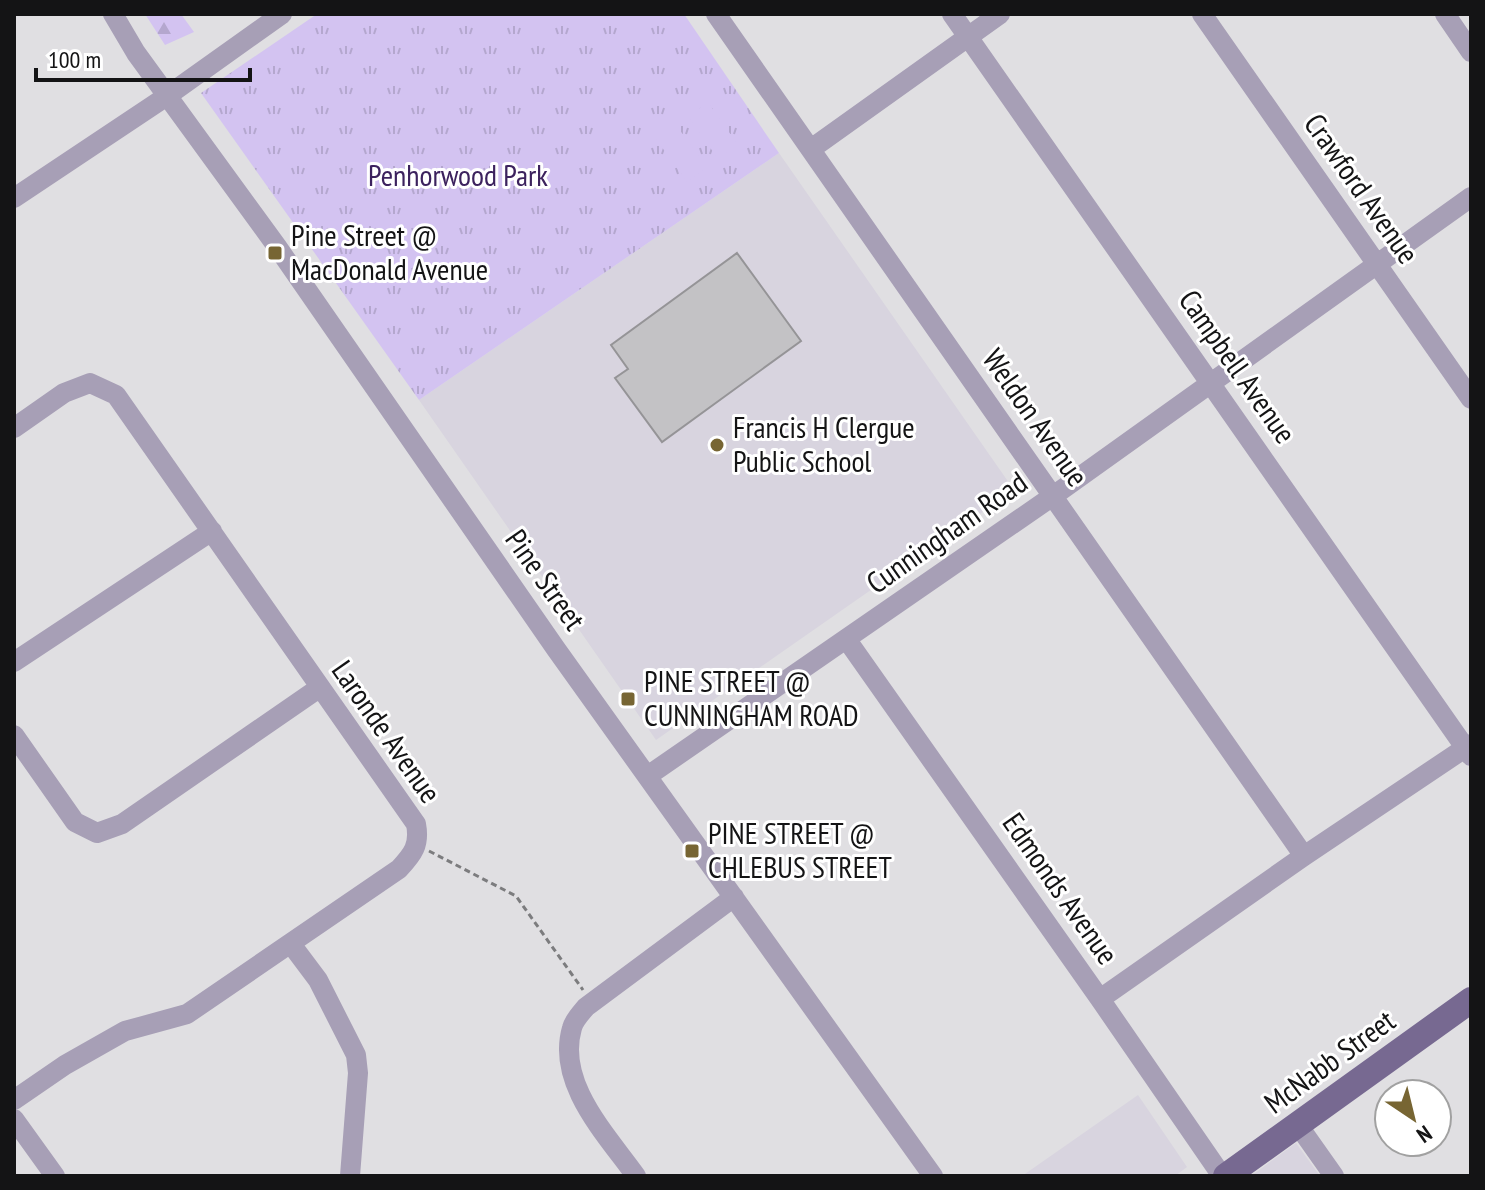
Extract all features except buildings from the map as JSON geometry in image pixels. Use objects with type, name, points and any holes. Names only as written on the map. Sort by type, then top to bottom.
[{"type":"main road","name":"McNabb Street","points":[[1224,1176],[1471,1000]]},
{"type":"street","name":"Pine Street","points":[[113,14],[136,53],[278,248],[556,649],[933,1176]]},
{"type":"street","points":[[14,198],[167,96],[282,14]]},
{"type":"street","name":"Weldon Avenue","points":[[716,14],[1304,856]]},
{"type":"street","name":"Campbell Avenue","points":[[952,14],[1469,749]]},
{"type":"street","points":[[811,149],[1000,14]]},
{"type":"street","name":"Crawford Avenue","points":[[1202,14],[1471,399]]},
{"type":"street","points":[[1445,14],[1471,52]]},
{"type":"street","name":"Cunningham Road","points":[[649,775],[1053,496],[1471,197]]},
{"type":"street","name":"Laronde Avenue","points":[[14,428],[64,393],[90,383],[116,395],[416,824],[417,845],[399,869],[187,1014],[125,1031],[65,1065],[14,1100]]},
{"type":"street","points":[[14,662],[212,531]]},
{"type":"street","name":"Edmonds Avenue","points":[[847,640],[1224,1176]]},
{"type":"street","points":[[14,735],[75,822],[97,833],[122,824],[319,688]]},
{"type":"street","points":[[1100,999],[1304,856],[1469,749]]},
{"type":"street","points":[[636,1176],[586,1106],[571,1070],[569,1050],[572,1025],[592,1002],[734,897]]},
{"type":"street","points":[[291,944],[318,980],[356,1055],[358,1073],[350,1176]]},
{"type":"street","points":[[14,1119],[55,1176]]},
{"type":"street","points":[[1298,1125],[1334,1176]]},
{"type":"path","points":[[417,845],[516,896],[592,1002]]},
{"type":"shaded area","name":"Francis H Clergue Public School","points":[[779,153],[1014,490],[656,740],[419,400]]},
{"type":"shaded area","points":[[1138,1095],[1187,1167],[1175,1176],[1022,1176]]},
{"type":"shaded area","points":[[1296,1143],[1320,1176],[1251,1176]]},
{"type":"green space","points":[[145,14],[181,14],[194,32],[165,45]]},
{"type":"green space","name":"Penhorwood Park","points":[[317,14],[684,14],[779,153],[419,400],[201,93]]},
{"type":"green space","points":[[708,102],[738,145],[718,159],[688,116]]},
{"type":"green space","points":[[676,125],[707,167],[687,182],[656,139]]},
{"type":"place","name":"Pine Street @ MacDonald Avenue","points":[[275,253]]},
{"type":"place","name":"Francis H Clergue Public School","points":[[717,445]]},
{"type":"place","name":"PINE STREET @ CUNNINGHAM ROAD","points":[[628,699]]},
{"type":"place","name":"PINE STREET @ CHLEBUS STREET","points":[[692,851]]}]
